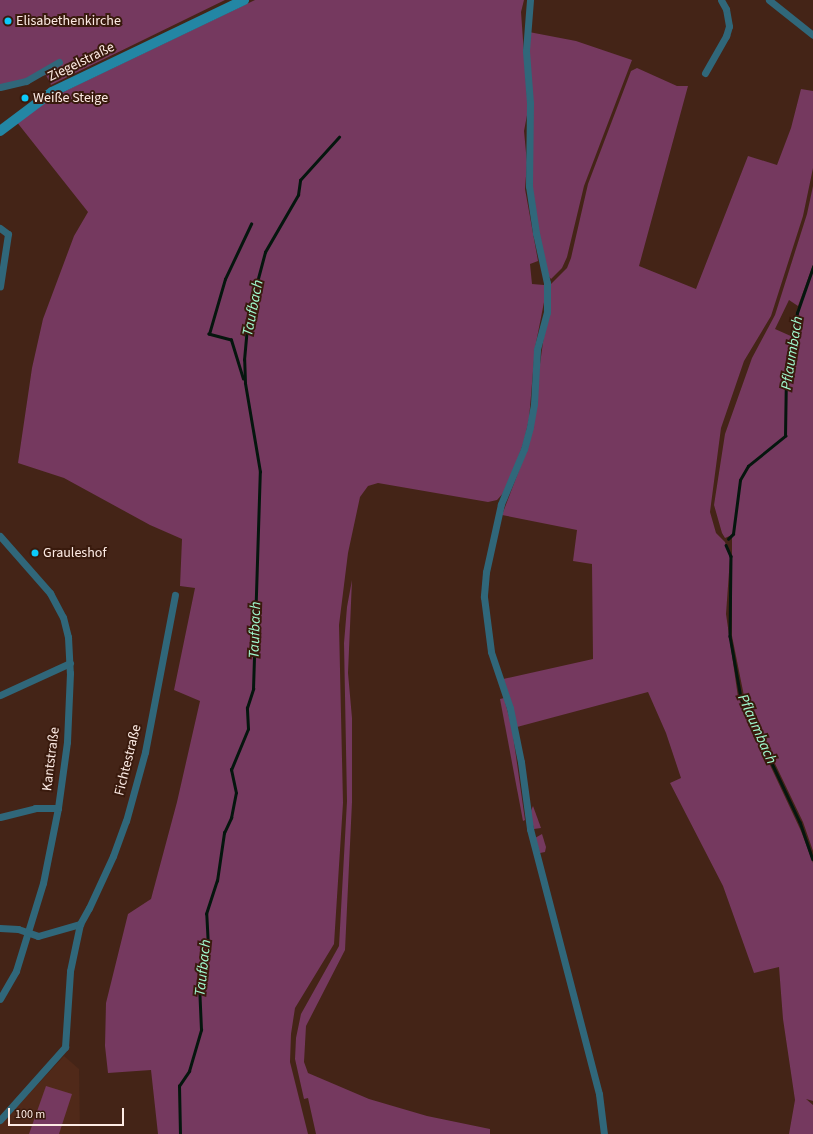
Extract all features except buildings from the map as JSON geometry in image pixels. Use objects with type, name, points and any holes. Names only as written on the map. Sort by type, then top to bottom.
[{"type":"main road","name":"Ziegelstraße","points":[[0,131],[52,92],[138,49],[244,0]]},
{"type":"street","points":[[530,0],[526,51],[530,103],[529,186],[547,283],[547,312],[537,350],[534,404],[530,427],[524,449],[501,504],[486,572],[484,597],[491,652],[510,708],[519,754],[530,829],[599,1094],[604,1134]]},
{"type":"street","points":[[705,73],[726,36],[728,26],[726,9],[721,0]]},
{"type":"street","points":[[769,0],[813,35]]},
{"type":"street","points":[[0,87],[26,81],[59,62]]},
{"type":"street","points":[[0,228],[8,234],[0,286]]},
{"type":"street","name":"Kantstraße","points":[[0,536],[50,593],[62,617],[68,637],[70,663],[67,742],[58,808],[43,883],[16,971],[0,999]]},
{"type":"street","name":"Fichtestraße","points":[[0,1120],[62,1054],[65,1047],[70,971],[80,924],[113,856],[126,821],[145,752],[176,594]]},
{"type":"street","points":[[0,695],[70,663]]},
{"type":"street","points":[[0,817],[35,808],[58,808]]},
{"type":"street","points":[[0,928],[29,932],[38,936],[80,924]]},
{"type":"shaded area","points":[[0,0],[225,0],[51,85],[46,75],[0,85]]},
{"type":"shaded area","points":[[255,0],[524,0],[521,12],[528,110],[524,131],[527,163],[525,189],[538,261],[530,264],[532,284],[544,285],[545,297],[535,348],[529,419],[524,441],[507,489],[497,500],[488,502],[378,483],[368,486],[360,497],[348,553],[339,625],[343,803],[334,944],[295,1008],[291,1034],[290,1062],[308,1134],[158,1134],[151,1070],[108,1073],[105,1046],[106,1003],[128,914],[151,899],[177,802],[200,701],[174,690],[195,588],[180,586],[182,539],[150,525],[64,478],[18,463],[32,368],[43,319],[74,236],[88,212],[16,121],[65,91]]},
{"type":"shaded area","points":[[529,32],[576,41],[632,60],[584,186],[567,257],[562,268],[551,279],[547,274],[531,189]]},
{"type":"shaded area","points":[[637,68],[677,86],[688,86],[639,266],[696,289],[748,156],[777,165],[791,128],[801,89],[813,91],[813,168],[803,216],[771,316],[744,361],[721,428],[710,512],[716,533],[725,542],[730,558],[726,614],[738,697],[801,831],[813,863],[813,1101],[806,1099],[813,1105],[813,1134],[789,1134],[795,1100],[783,1019],[779,967],[754,973],[723,886],[670,783],[681,778],[666,733],[648,692],[517,727],[503,679],[593,659],[592,564],[573,561],[577,530],[502,515],[529,444],[551,284],[567,268],[571,258],[588,184],[631,71]]},
{"type":"shaded area","points":[[813,186],[813,265],[798,306],[789,300],[775,329],[793,337],[797,313],[813,267],[813,851],[803,822],[745,701],[732,636],[732,535],[725,538],[722,533],[714,505],[725,434],[752,358],[775,315],[807,214]]},
{"type":"shaded area","points":[[352,580],[348,673],[352,718],[352,802],[345,950],[306,1026],[304,1062],[308,1073],[369,1099],[427,1116],[490,1129],[490,1134],[316,1134],[308,1098],[304,1099],[295,1059],[296,1038],[301,1014],[339,946],[347,801],[344,643],[347,607]]},
{"type":"shaded area","points":[[504,698],[512,728],[525,820],[523,821],[500,699]]},
{"type":"shaded area","points":[[533,806],[541,828],[534,829],[530,813]]},
{"type":"shaded area","points":[[542,834],[546,847],[545,852],[540,853],[535,838]]},
{"type":"shaded area","points":[[64,1056],[79,1069],[80,1134],[0,1134],[0,1125]]},
{"type":"shaded area","points":[[46,1086],[72,1094],[59,1134],[29,1134]]},
{"type":"waterway","name":"Taufbach","points":[[180,1134],[179,1086],[189,1071],[201,1030],[199,984],[208,947],[206,914],[217,881],[224,833],[231,818],[236,793],[231,770],[248,729],[247,708],[253,689],[260,472],[245,383],[244,360],[248,316],[265,252],[298,195],[300,180],[339,137]]},
{"type":"waterway","points":[[243,379],[231,340],[209,334],[225,279],[251,224]]},
{"type":"waterway","name":"Pflaumbach","points":[[728,539],[733,534],[740,480],[748,466],[785,436],[786,374],[797,313],[813,267]]},
{"type":"waterway","name":"Pflaumbach","points":[[726,545],[731,556],[730,636],[741,698],[800,822],[813,859]]},
{"type":"place","name":"Elisabethenkirche","points":[[8,21]]},
{"type":"place","name":"Weiße Steige","points":[[25,98]]},
{"type":"place","name":"Grauleshof","points":[[35,553]]}]
